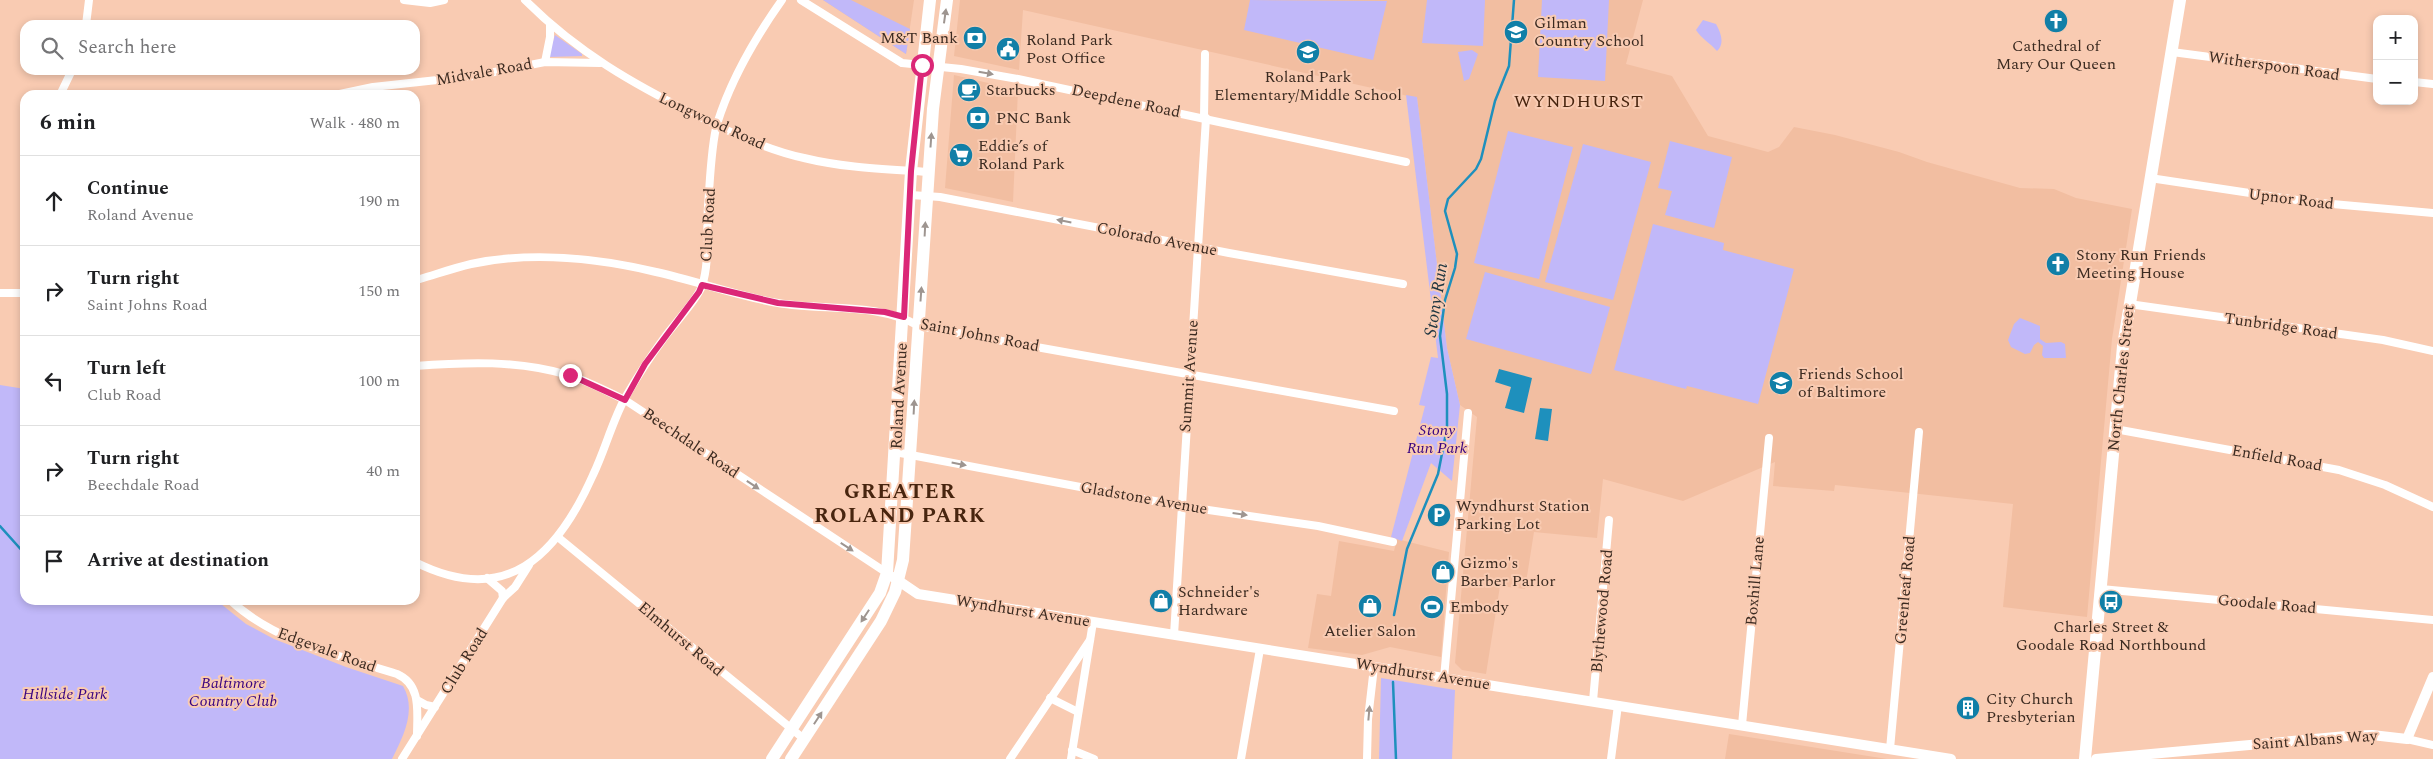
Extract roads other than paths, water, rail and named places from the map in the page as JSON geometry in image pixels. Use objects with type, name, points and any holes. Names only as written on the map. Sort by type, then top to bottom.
[{"type":"main road","name":"Roland Avenue","points":[[772,759],[880,593],[887,573],[904,317],[911,171],[930,0]]},
{"type":"main road","name":"Roland Avenue","points":[[791,759],[881,620],[898,581],[905,548],[928,172],[938,66],[947,0]]},
{"type":"main road","name":"North Charles Street","points":[[2085,759],[2115,429],[2129,304],[2180,0]]},
{"type":"street","points":[[87,20],[89,0]]},
{"type":"street","points":[[404,0],[430,3],[444,0]]},
{"type":"street","name":"Longwood Road","points":[[525,0],[550,24],[600,63],[656,95],[717,125],[771,148],[803,158],[851,167],[928,172]]},
{"type":"street","name":"Club Road","points":[[402,759],[504,598],[529,565],[559,538],[571,520],[593,476],[625,400],[645,364],[699,292],[702,285],[717,125],[745,57],[782,0]]},
{"type":"street","name":"Deepdene Road","points":[[801,0],[902,63],[938,66],[1018,78],[1406,162]]},
{"type":"street","name":"Midvale Road","points":[[544,62],[550,37],[550,24]]},
{"type":"street","name":"Witherspoon Road","points":[[2172,52],[2373,78]]},
{"type":"street","name":"Summit Avenue","points":[[1174,635],[1205,118],[1205,54]]},
{"type":"street","name":"Midvale Road","points":[[359,90],[474,76],[544,62],[600,63]]},
{"type":"street","points":[[62,90],[70,75]]},
{"type":"street","points":[[2418,82],[2433,84]]},
{"type":"street","name":"Upnor Road","points":[[2150,178],[2290,199],[2433,213]]},
{"type":"street","name":"Colorado Avenue","points":[[910,196],[927,196],[1403,284]]},
{"type":"street","name":"Saint Johns Road","points":[[420,279],[471,264],[508,259],[533,258],[611,263],[657,272],[778,303],[885,312],[904,317],[919,326],[1394,411]]},
{"type":"street","points":[[0,292],[20,293]]},
{"type":"street","name":"Tunbridge Road","points":[[2129,304],[2383,340],[2433,351]]},
{"type":"street","name":"Beechdale Road","points":[[420,366],[454,364],[532,366],[570,375],[625,400],[887,573]]},
{"type":"street","points":[[1444,678],[1468,413]]},
{"type":"street","name":"Enfield Road","points":[[2115,429],[2339,470],[2385,485],[2433,507]]},
{"type":"street","name":"Greenleaf Road","points":[[1890,749],[1919,432]]},
{"type":"street","name":"Boxhill Lane","points":[[1742,725],[1769,438]]},
{"type":"street","name":"Gladstone Avenue","points":[[895,452],[1181,506],[1318,526],[1393,542]]},
{"type":"street","name":"Blythewood Road","points":[[1593,701],[1609,520]]},
{"type":"street","name":"Elmhurst Road","points":[[559,538],[804,739]]},
{"type":"street","points":[[420,564],[439,573],[452,576],[487,578],[502,591],[504,598]]},
{"type":"street","name":"Club Road","points":[[487,578],[504,576],[529,565]]},
{"type":"street","name":"Wyndhurst Avenue","points":[[887,573],[918,594],[1951,759]]},
{"type":"street","name":"Goodale Road","points":[[2100,589],[2433,620]]},
{"type":"street","name":"Edgevale Road","points":[[236,605],[255,620],[304,644],[404,677],[412,684],[418,700]]},
{"type":"street","points":[[1071,759],[1093,622]]},
{"type":"street","points":[[1010,759],[1090,640]]},
{"type":"street","points":[[1241,759],[1260,649]]},
{"type":"street","points":[[1367,759],[1368,720],[1374,667]]},
{"type":"street","points":[[2433,677],[2407,739],[2433,745]]},
{"type":"street","points":[[1050,698],[1078,712]]},
{"type":"street","points":[[418,700],[426,705],[436,707]]},
{"type":"street","points":[[417,736],[418,700]]},
{"type":"street","points":[[1611,759],[1618,705]]},
{"type":"street","name":"Saint Albans Way","points":[[2096,759],[2347,736],[2372,735],[2407,739]]},
{"type":"street","points":[[1072,750],[1094,759]]},
{"type":"water","points":[[1499,369],[1532,378],[1524,413],[1505,408],[1511,387],[1495,382]]},
{"type":"water","points":[[1540,408],[1552,409],[1548,441],[1535,439]]},
{"type":"waterway","name":"Stony Run","points":[[1394,615],[1407,549],[1438,474],[1447,428],[1447,394],[1440,336],[1445,300],[1455,268],[1457,254],[1445,211],[1448,199],[1476,169],[1481,159],[1495,101],[1509,66],[1514,0]]},
{"type":"waterway","points":[[0,526],[20,548]]},
{"type":"waterway","name":"Stony Run","points":[[1393,682],[1396,759]]},
{"type":"place","name":"Cathedral of Mary Our Queen","points":[[2056,21]]},
{"type":"place","name":"Gilman Country School","points":[[1516,32]]},
{"type":"place","name":"M&T Bank","points":[[975,38]]},
{"type":"place","name":"Roland Park Post Office","points":[[1008,49]]},
{"type":"place","name":"Roland Park Elementary/Middle School","points":[[1308,52]]},
{"type":"place","name":"Starbucks","points":[[969,90]]},
{"type":"place","name":"PNC Bank","points":[[978,118]]},
{"type":"place","name":"Eddie’s of Roland Park","points":[[961,155]]},
{"type":"place","name":"Stony Run Friends Meeting House","points":[[2058,264]]},
{"type":"place","name":"Friends School of Baltimore","points":[[1781,383]]},
{"type":"place","name":"Wyndhurst Station Parking Lot","points":[[1439,515]]},
{"type":"place","name":"Gizmo's Barber Parlor","points":[[1443,572]]},
{"type":"place","name":"Schneider's Hardware","points":[[1161,601]]},
{"type":"place","name":"Charles Street & Goodale Road Northbound","points":[[2111,602]]},
{"type":"place","name":"Atelier Salon","points":[[1370,606]]},
{"type":"place","name":"Embody","points":[[1432,607]]},
{"type":"place","name":"City Church Presbyterian","points":[[1968,708]]},
{"type":"district","name":"WYNDHURST","points":[[1579,101]]},
{"type":"district","name":"GREATER ROLAND PARK","points":[[900,504]]},
{"type":"park label","name":"Stony Run Park","points":[[1437,439]]},
{"type":"park label","name":"Baltimore Country Club","points":[[233,692]]},
{"type":"park label","name":"Hillside Park","points":[[65,694]]}]
